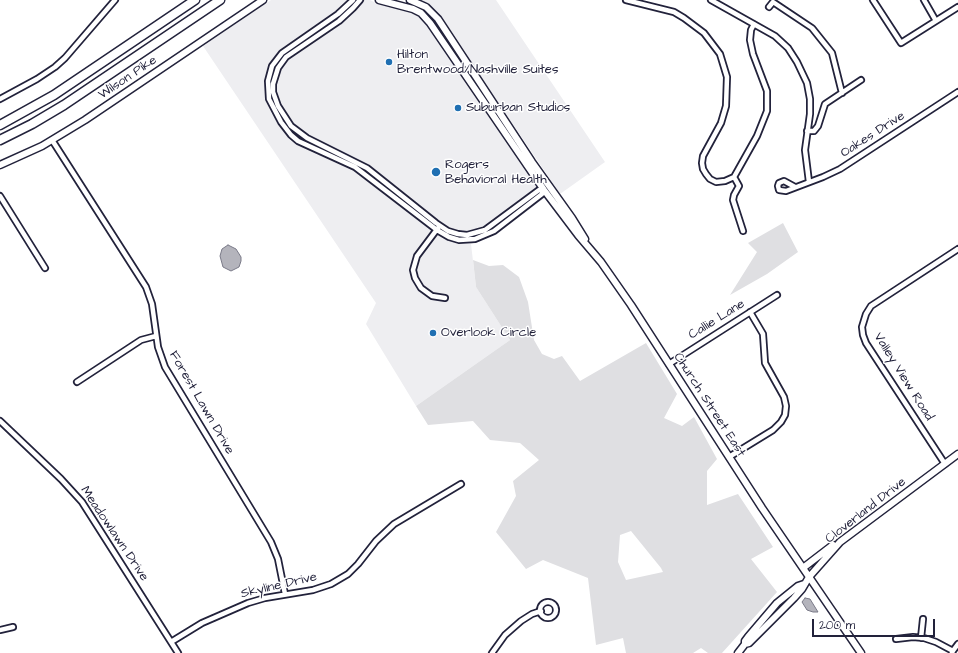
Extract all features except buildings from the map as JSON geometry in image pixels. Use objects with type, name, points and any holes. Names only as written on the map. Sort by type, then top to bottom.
[{"type":"highway","points":[[0,125],[37,106],[67,87],[195,0]]},
{"type":"highway","points":[[0,140],[32,124],[64,105],[220,0]]},
{"type":"main road","name":"Wilson Pike","points":[[0,165],[52,140],[86,120],[263,0]]},
{"type":"main road","name":"Church Street East","points":[[379,0],[413,9],[426,18],[543,190],[578,235],[589,246]]},
{"type":"main road","name":"Church Street East","points":[[414,0],[430,10],[444,28],[589,246],[632,305],[729,457],[809,577]]},
{"type":"main road","name":"Cloverland Drive","points":[[738,653],[745,644],[749,643],[777,616],[799,592],[809,577],[830,552],[845,538],[958,454]]},
{"type":"main road","points":[[803,568],[845,538]]},
{"type":"main road","points":[[809,577],[861,653]]},
{"type":"street","points":[[0,99],[38,79],[58,65],[115,0]]},
{"type":"street","points":[[353,0],[338,14],[282,53],[272,66],[268,77],[267,87],[269,99],[282,122],[295,138],[355,167],[438,228],[458,234],[467,235],[485,230],[539,190],[543,190]]},
{"type":"street","points":[[360,0],[339,21],[281,62],[274,84],[273,92],[275,100],[291,126],[299,133],[367,168],[438,228]]},
{"type":"street","points":[[626,0],[674,12],[693,23],[704,33],[717,49],[722,60],[726,76],[726,106],[721,123],[703,156],[702,166],[706,174],[713,181],[722,181],[734,177],[766,117],[768,108],[767,91],[753,54],[750,40],[751,30],[754,24]]},
{"type":"street","points":[[711,0],[775,36],[794,56],[801,68],[810,99],[810,114],[805,154],[809,182]]},
{"type":"street","points":[[873,0],[901,43],[958,7]]},
{"type":"street","points":[[924,0],[936,21]]},
{"type":"street","points":[[769,8],[773,2],[812,28],[832,54],[842,93]]},
{"type":"street","points":[[807,131],[812,132],[817,128],[824,105],[861,80]]},
{"type":"street","name":"Oakes Drive","points":[[795,187],[845,166],[958,92]]},
{"type":"street","name":"Forest Lawn Drive","points":[[52,140],[146,287],[153,307],[159,351],[168,372],[272,542],[278,559],[285,594]]},
{"type":"street","points":[[734,177],[739,186],[733,200],[743,231]]},
{"type":"street","points":[[0,196],[45,268]]},
{"type":"street","points":[[438,228],[417,256],[414,266],[414,274],[423,291],[436,297],[445,298]]},
{"type":"street","name":"Valley View Road","points":[[945,464],[866,343],[862,327],[866,314],[872,306],[958,249]]},
{"type":"street","name":"Callie Lane","points":[[669,364],[777,294]]},
{"type":"street","points":[[729,457],[773,430],[781,422],[785,415],[786,406],[784,397],[765,363],[763,334],[750,312]]},
{"type":"street","points":[[77,382],[141,340],[156,336]]},
{"type":"street","name":"Meadowlawn Drive","points":[[0,421],[61,479],[82,502],[178,653]]},
{"type":"street","name":"Skyline Drive","points":[[172,642],[202,623],[241,606],[266,598],[313,590],[331,584],[340,579],[358,564],[376,541],[394,524],[461,484]]},
{"type":"street","points":[[492,653],[505,635],[521,621],[532,614],[541,611]]},
{"type":"street","points":[[921,638],[923,619]]},
{"type":"street","points":[[0,630],[13,627]]},
{"type":"street","points":[[896,640],[921,638],[936,642],[952,652],[958,644]]},
{"type":"shaded area","points":[[271,0],[370,0],[378,4],[410,11],[418,16],[425,22],[547,196],[498,233],[471,244],[476,287],[510,340],[416,406],[366,324],[376,303],[203,46]]},
{"type":"shaded area","points":[[422,0],[496,0],[605,162],[560,194],[442,19]]},
{"type":"shaded area","points":[[783,223],[798,252],[767,274],[730,295],[757,252],[748,243]]},
{"type":"shaded area","points":[[228,245],[236,249],[241,257],[239,267],[231,271],[223,267],[220,256],[222,249]]},
{"type":"shaded area","points":[[473,260],[489,266],[503,265],[519,277],[528,302],[534,340],[542,354],[554,359],[562,356],[580,381],[646,343],[677,394],[664,418],[682,426],[694,417],[717,459],[707,471],[707,505],[738,494],[773,547],[751,559],[777,592],[722,653],[708,653],[701,648],[693,653],[626,653],[623,638],[596,645],[588,578],[543,560],[526,569],[496,532],[516,496],[513,481],[539,460],[520,443],[490,440],[473,421],[428,425],[416,406],[510,340],[476,287]],"holes":[[[631,531],[663,572],[626,580],[618,562],[620,535]]]},
{"type":"shaded area","points":[[805,598],[810,599],[818,612],[807,610],[802,602]]},
{"type":"place","name":"Hilton Brentwood/Nashville Suites","points":[[389,62]]},
{"type":"place","name":"Suburban Studios","points":[[458,108]]},
{"type":"place","name":"Rogers Behavioral Health","points":[[436,172]]},
{"type":"place","name":"Overlook Circle","points":[[433,333]]}]
